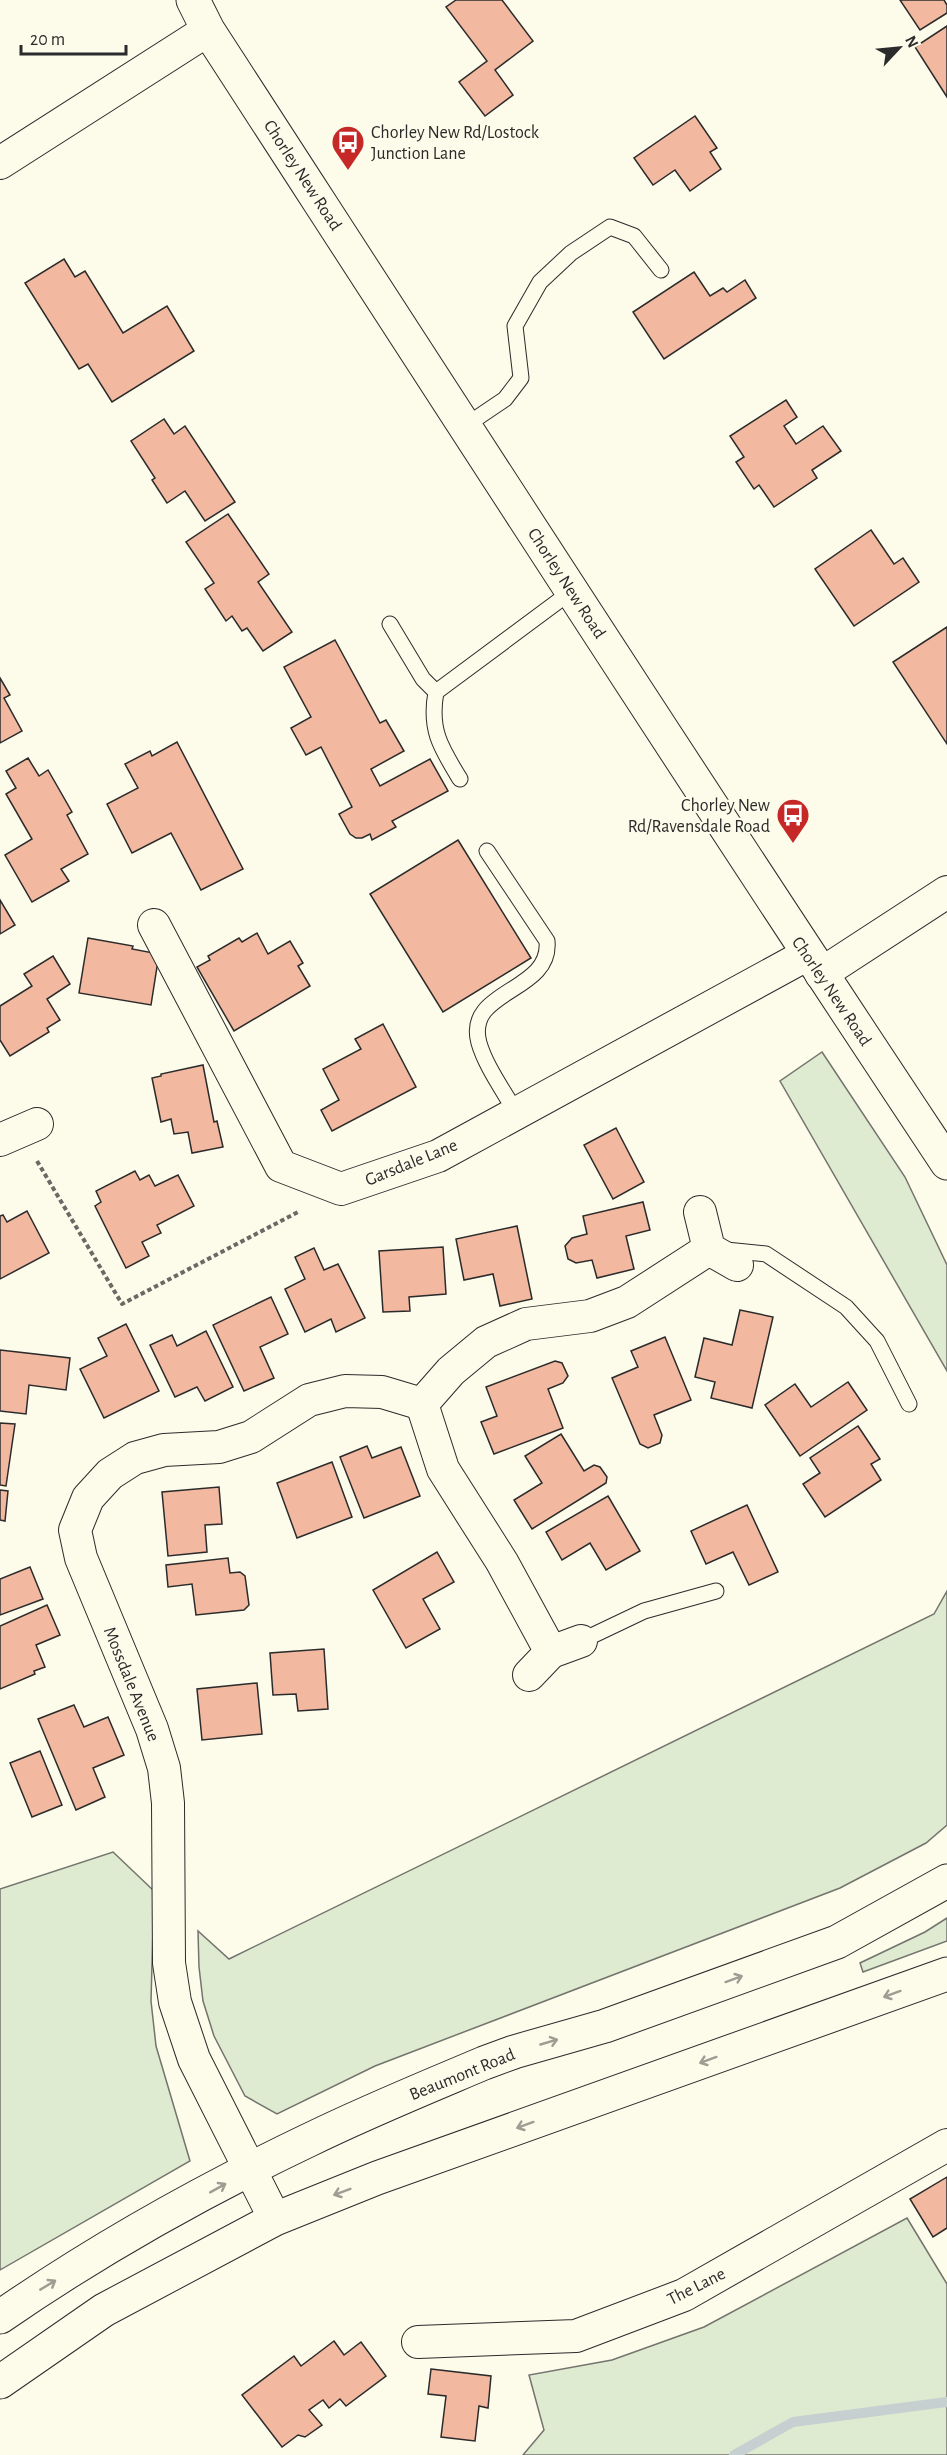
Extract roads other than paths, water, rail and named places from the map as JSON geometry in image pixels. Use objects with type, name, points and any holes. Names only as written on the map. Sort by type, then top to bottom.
[{"type":"highway","name":"Chorley New Road","points":[[193,0],[208,30],[815,964],[947,1163]]},
{"type":"highway","name":"Beaumont Road","points":[[0,2317],[142,2228],[249,2170],[374,2110],[514,2052],[605,2026],[837,1942],[947,1881]]},
{"type":"highway","points":[[0,2382],[104,2310],[274,2219],[377,2178],[947,1974]]},
{"type":"street","points":[[0,163],[208,30]]},
{"type":"street","name":"Garsdale Lane","points":[[154,925],[281,1166],[341,1189],[438,1156],[516,1113],[815,964],[947,892]]},
{"type":"street","points":[[700,1212],[708,1249],[737,1265]]},
{"type":"street","points":[[551,1653],[502,1562],[443,1469],[422,1404],[450,1371],[486,1342],[526,1324],[590,1316],[627,1302],[708,1249]]},
{"type":"street","name":"Mossdale Avenue","points":[[274,2219],[194,2059],[175,2002],[169,1963],[168,1803],[164,1768],[152,1729],[81,1558],[75,1530],[88,1498],[110,1474],[135,1458],[164,1450],[219,1447],[251,1437],[309,1400],[345,1391],[382,1392],[422,1404]]},
{"type":"street","points":[[528,1676],[551,1653],[581,1641]]},
{"type":"street","name":"The Lane","points":[[418,2342],[576,2336],[684,2295],[947,2145]]},
{"type":"lane","points":[[465,426],[505,399],[521,378],[515,326],[540,282],[571,254],[610,227],[634,236],[661,270]]},
{"type":"lane","points":[[460,779],[435,734],[433,708],[436,692],[572,591]]},
{"type":"lane","points":[[390,624],[423,679],[436,692]]},
{"type":"lane","points":[[487,851],[547,940],[547,956],[540,968],[492,1002],[480,1018],[478,1025],[479,1045],[516,1113]]},
{"type":"lane","points":[[708,1249],[766,1254],[846,1307],[877,1341],[909,1404]]},
{"type":"lane","points":[[581,1641],[644,1611],[716,1592]]},
{"type":"waterway","points":[[734,2455],[793,2422],[947,2402]]},
{"type":"place","name":"Chorley New Rd/Lostock Junction Lane","points":[[348,171]]},
{"type":"place","name":"Chorley New Rd/Ravensdale Road","points":[[793,844]]}]
